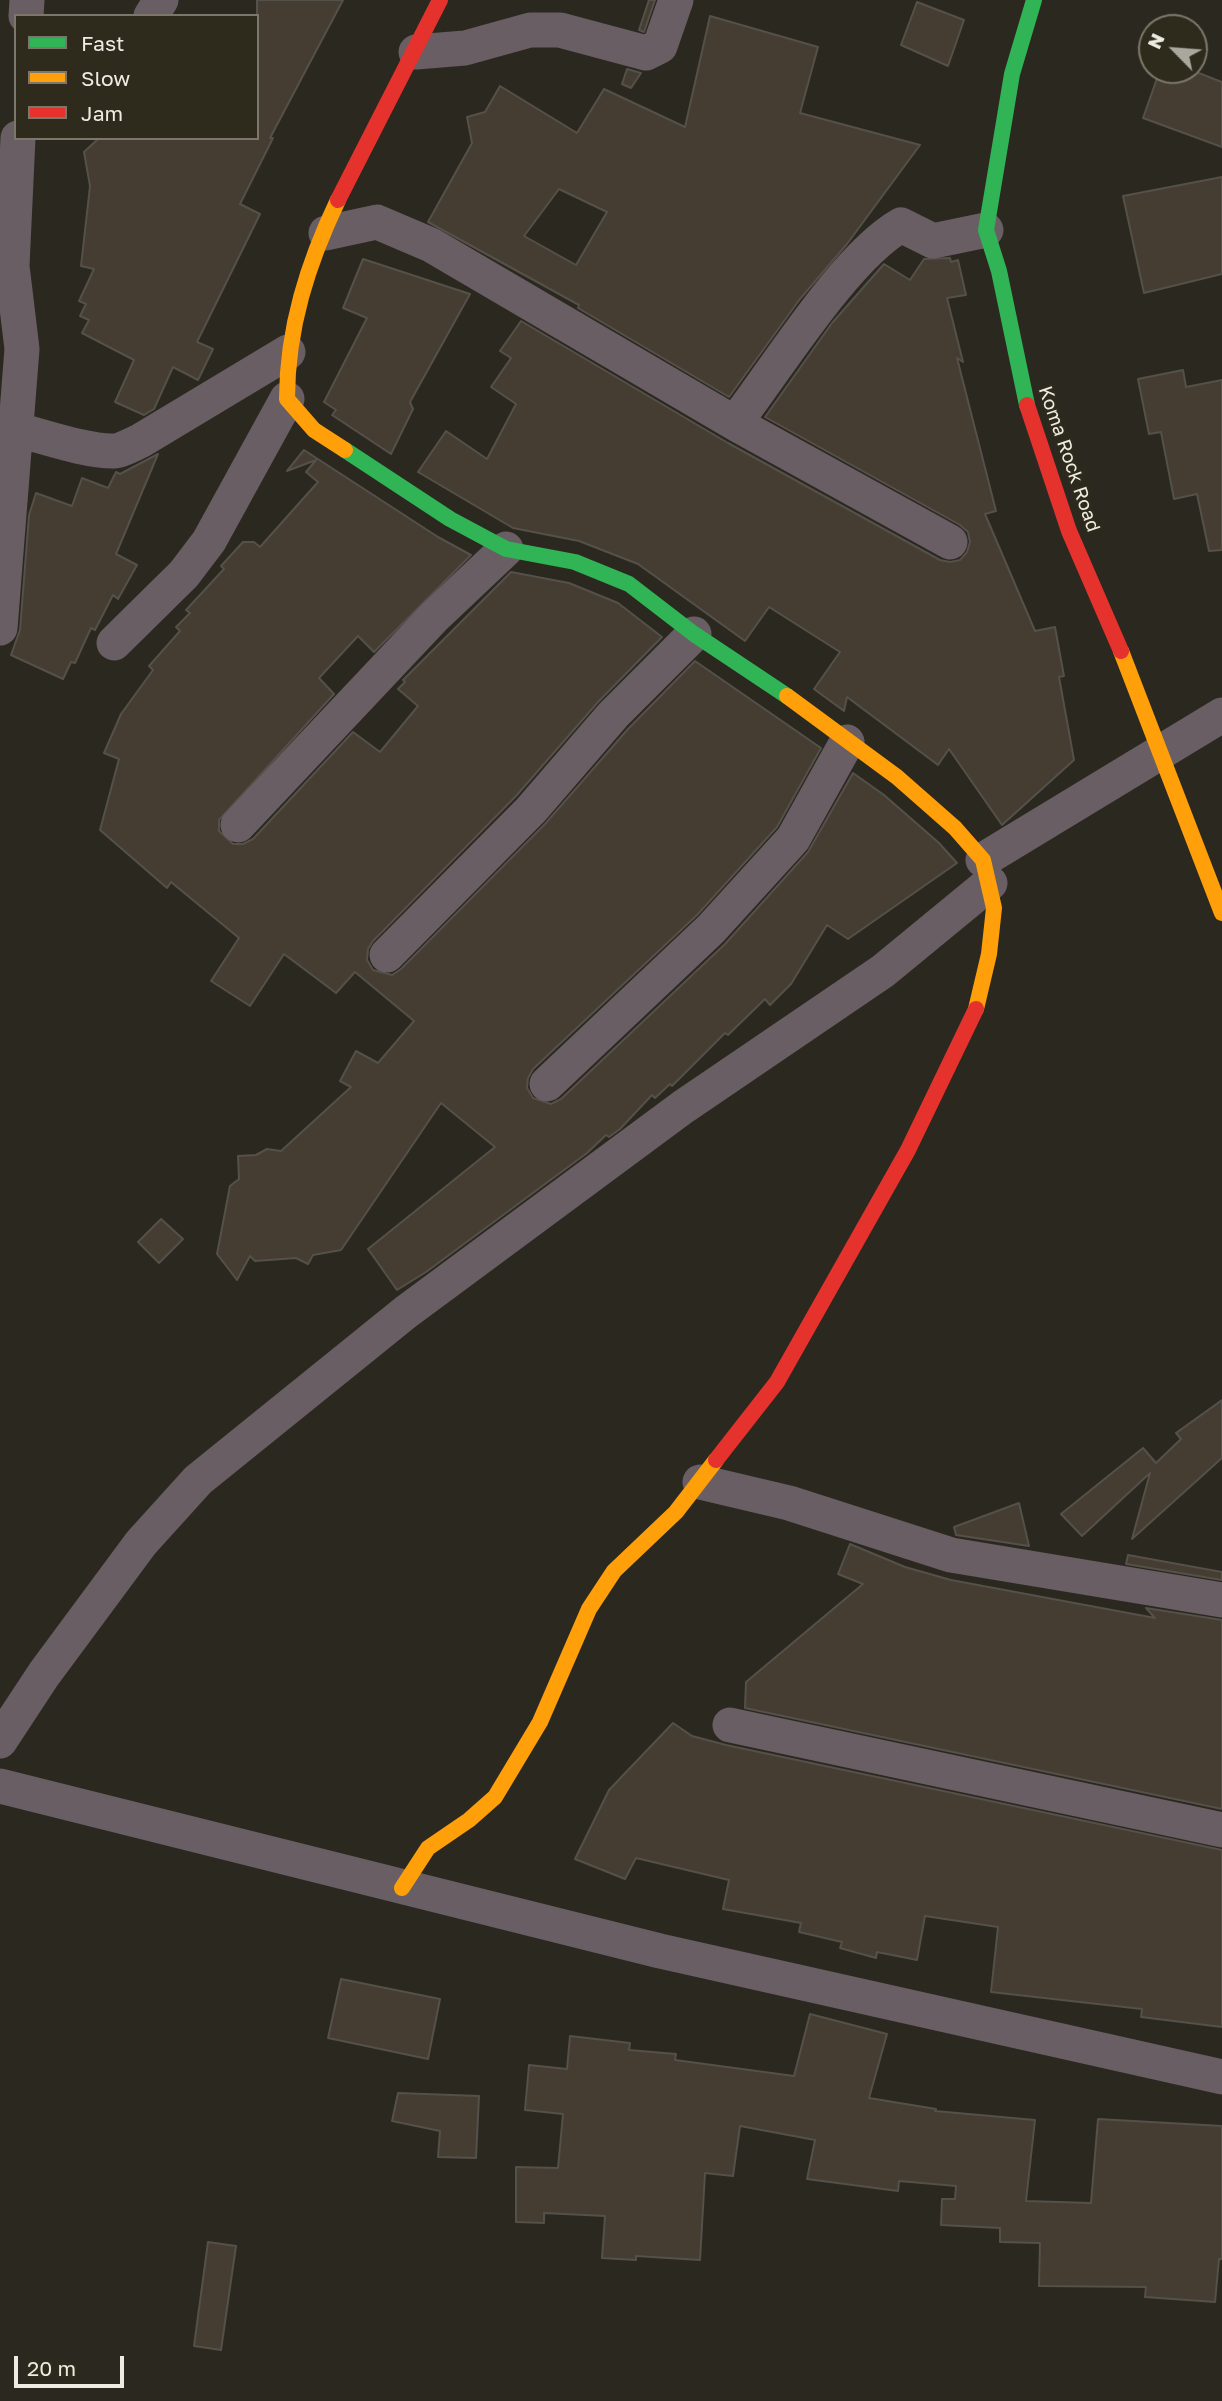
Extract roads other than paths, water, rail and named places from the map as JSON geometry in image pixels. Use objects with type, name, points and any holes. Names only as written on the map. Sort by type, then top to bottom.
[{"type":"street","points":[[114,643],[184,574],[209,541],[287,399],[288,352],[303,290],[360,156],[440,0]]},
{"type":"street","points":[[416,51],[465,48],[530,30],[560,30],[646,53],[660,46],[676,0]]},
{"type":"street","name":"Koma Rock Road","points":[[1034,0],[1012,74],[986,230],[999,271],[1009,329],[1030,418],[1069,531],[1112,627],[1222,914]]},
{"type":"street","points":[[0,628],[18,430],[22,349],[12,266],[18,140]]},
{"type":"street","points":[[326,233],[377,222],[431,245],[738,425],[950,542]]},
{"type":"street","points":[[738,425],[743,412],[821,308],[858,262],[888,233],[901,225],[933,241],[986,230]]},
{"type":"street","points":[[18,430],[89,446],[122,449],[140,441],[288,352]]},
{"type":"street","points":[[287,399],[314,430],[450,519],[506,550],[575,562],[629,584],[694,634],[771,684],[897,777],[936,811],[986,872],[994,908],[989,954],[975,1015],[908,1150],[777,1382],[676,1512],[614,1571],[589,1609],[540,1722],[495,1797],[469,1820],[428,1848],[402,1888]]},
{"type":"street","points":[[238,825],[380,673],[506,550]]},
{"type":"street","points":[[387,955],[531,810],[613,715],[694,634]]},
{"type":"street","points":[[0,1741],[44,1674],[141,1543],[198,1480],[406,1312],[684,1107],[883,971],[986,872],[1161,753],[1222,715]]},
{"type":"street","points":[[547,1084],[711,929],[793,839],[848,742]]},
{"type":"street","points":[[700,1482],[789,1503],[951,1555],[1222,1600]]},
{"type":"street","points":[[730,1725],[1222,1830]]},
{"type":"street","points":[[0,1786],[660,1951],[1222,2077]]}]
